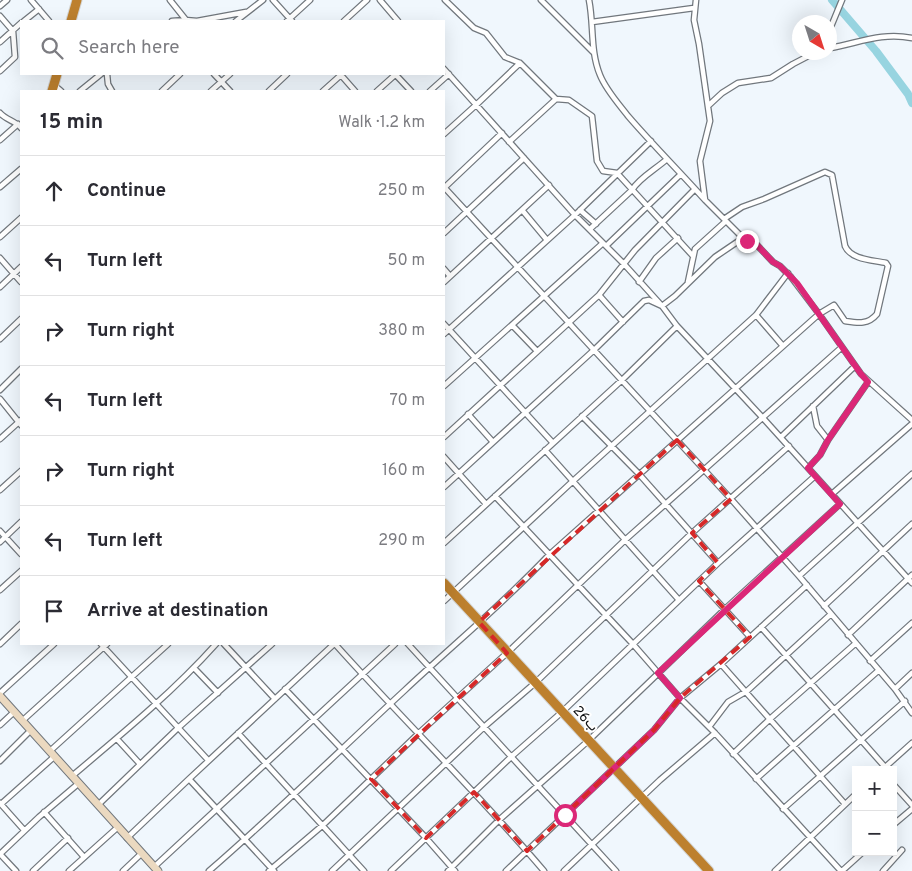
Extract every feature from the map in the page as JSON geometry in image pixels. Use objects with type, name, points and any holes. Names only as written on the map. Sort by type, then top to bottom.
[{"type":"highway","points":[[71,20],[77,0]]},
{"type":"highway","points":[[56,89],[57,75]]},
{"type":"highway","name":"26ب","points":[[445,584],[709,871]]},
{"type":"main road","points":[[0,694],[30,730],[156,869]]},
{"type":"street","points":[[0,6],[7,0]]},
{"type":"street","points":[[32,0],[48,20]]},
{"type":"street","points":[[170,0],[186,20]]},
{"type":"street","points":[[237,20],[263,0]]},
{"type":"street","points":[[273,0],[290,20],[310,0]]},
{"type":"street","points":[[345,20],[368,0]]},
{"type":"street","points":[[380,0],[397,20]]},
{"type":"street","points":[[445,0],[474,28],[486,33],[505,57],[520,63],[556,99],[569,100],[592,116],[597,161],[603,171],[617,173],[693,256]]},
{"type":"street","points":[[541,0],[593,53]]},
{"type":"street","points":[[589,0],[593,53],[600,77],[612,97],[705,200],[744,238],[756,244],[773,262],[788,273],[820,314],[868,382],[912,420]]},
{"type":"street","points":[[695,0],[694,20],[710,121],[700,161],[705,200]]},
{"type":"street","points":[[836,15],[842,0]]},
{"type":"street","points":[[592,22],[694,8]]},
{"type":"street","points":[[24,20],[38,9]]},
{"type":"street","points":[[202,20],[246,12]]},
{"type":"street","points":[[0,16],[13,31],[15,57],[0,71]]},
{"type":"street","points":[[0,42],[20,24]]},
{"type":"street","points":[[837,46],[875,36],[912,38]]},
{"type":"street","points":[[708,106],[722,93],[738,83],[771,78],[801,60]]},
{"type":"street","points":[[445,133],[520,63]]},
{"type":"street","points":[[445,70],[575,215],[624,264],[662,306],[677,326],[762,416],[883,551],[910,577],[912,583]]},
{"type":"street","points":[[431,90],[448,74]]},
{"type":"street","points":[[81,90],[100,75]]},
{"type":"street","points":[[107,75],[108,84],[111,90]]},
{"type":"street","points":[[163,90],[179,75]]},
{"type":"street","points":[[215,75],[229,90]]},
{"type":"street","points":[[212,90],[229,75]]},
{"type":"street","points":[[270,90],[286,75]]},
{"type":"street","points":[[324,90],[340,75]]},
{"type":"street","points":[[342,75],[354,90]]},
{"type":"street","points":[[378,90],[395,75]]},
{"type":"street","points":[[397,75],[410,90]]},
{"type":"street","points":[[509,142],[556,99]]},
{"type":"street","points":[[0,113],[4,118],[20,126],[0,140]]},
{"type":"street","points":[[445,187],[502,133]]},
{"type":"street","points":[[445,333],[575,215],[651,141]]},
{"type":"street","points":[[445,232],[524,158]]},
{"type":"street","points":[[590,229],[632,190],[638,180],[648,176],[667,159]]},
{"type":"street","points":[[0,187],[20,170]]},
{"type":"street","points":[[209,871],[295,794],[520,585],[549,555],[820,314],[834,305],[845,321],[865,323],[872,320],[877,314],[888,269],[886,263],[854,256],[847,252],[832,175],[825,172],[764,200],[742,207],[725,220],[695,249],[688,283]]},
{"type":"street","points":[[445,385],[648,206],[681,174]]},
{"type":"street","points":[[445,281],[549,185]]},
{"type":"street","points":[[445,189],[703,470],[732,499],[895,689],[912,713]]},
{"type":"street","points":[[445,436],[536,350],[599,295],[635,250],[695,189]]},
{"type":"street","points":[[522,210],[547,240]]},
{"type":"street","points":[[580,210],[596,224]]},
{"type":"street","points":[[0,237],[20,219]]},
{"type":"street","points":[[639,282],[656,258],[678,238]]},
{"type":"street","points":[[662,306],[714,257],[744,238]]},
{"type":"street","points":[[0,258],[20,281]]},
{"type":"street","points":[[0,287],[20,269]]},
{"type":"street","points":[[445,270],[450,276]]},
{"type":"street","points":[[445,600],[756,315],[788,273]]},
{"type":"street","points":[[599,295],[623,322]]},
{"type":"street","points":[[445,486],[594,350],[644,300],[649,300],[662,306]]},
{"type":"street","points":[[756,315],[784,346]]},
{"type":"street","points":[[0,339],[20,320]]},
{"type":"street","points":[[445,325],[553,442]]},
{"type":"street","points":[[512,325],[536,350]]},
{"type":"street","points":[[445,542],[622,380],[677,326]]},
{"type":"street","points":[[189,779],[272,870],[323,825],[419,733],[507,653],[625,540],[842,346]]},
{"type":"street","points":[[781,437],[855,366]]},
{"type":"street","points":[[0,390],[20,370]]},
{"type":"street","points":[[808,468],[820,455],[828,440],[868,382]]},
{"type":"street","points":[[0,399],[20,422],[0,439]]},
{"type":"street","points":[[814,406],[817,426],[828,440]]},
{"type":"street","points":[[468,414],[493,442]]},
{"type":"street","points":[[582,416],[639,474],[718,563]]},
{"type":"street","points":[[832,494],[912,424]]},
{"type":"street","points":[[332,871],[484,728],[535,683],[692,533],[789,446]]},
{"type":"street","points":[[545,450],[679,600]]},
{"type":"street","points":[[445,459],[486,504]]},
{"type":"street","points":[[0,490],[20,472]]},
{"type":"street","points":[[799,576],[912,474]]},
{"type":"street","points":[[391,871],[511,757],[562,712],[718,563],[815,476]]},
{"type":"street","points":[[495,496],[841,871],[858,856]]},
{"type":"street","points":[[285,689],[426,838],[452,870],[499,820],[588,741],[725,609],[840,504]]},
{"type":"street","points":[[0,542],[20,523]]},
{"type":"street","points":[[824,606],[912,524]]},
{"type":"street","points":[[0,531],[20,553]]},
{"type":"street","points":[[0,590],[20,572]]},
{"type":"street","points":[[848,634],[910,577]]},
{"type":"street","points":[[699,581],[750,637]]},
{"type":"street","points":[[506,871],[654,730],[680,698],[721,664],[807,585]]},
{"type":"street","points":[[709,727],[728,702],[747,692],[831,614]]},
{"type":"street","points":[[870,660],[912,623]]},
{"type":"street","points":[[0,644],[20,625]]},
{"type":"street","points":[[761,627],[861,738],[882,766]]},
{"type":"street","points":[[733,754],[856,643]]},
{"type":"street","points":[[0,694],[53,645]]},
{"type":"street","points":[[22,721],[104,645],[208,760]]},
{"type":"street","points":[[24,830],[0,804],[167,645]]},
{"type":"street","points":[[72,776],[156,704],[215,645]]},
{"type":"street","points":[[225,645],[275,698]]},
{"type":"street","points":[[98,805],[178,728],[271,645]]},
{"type":"street","points":[[127,838],[208,760],[334,645]]},
{"type":"street","points":[[336,645],[474,792],[544,871]]},
{"type":"street","points":[[156,869],[217,809],[394,645]]},
{"type":"street","points":[[409,645],[616,871]]},
{"type":"street","points":[[721,664],[846,804]]},
{"type":"street","points":[[194,668],[218,693]]},
{"type":"street","points":[[756,779],[879,670]]},
{"type":"street","points":[[895,689],[912,673]]},
{"type":"street","points":[[783,809],[904,701]]},
{"type":"street","points":[[0,725],[14,712]]},
{"type":"street","points":[[0,761],[30,730]]},
{"type":"street","points":[[238,733],[364,871]]},
{"type":"street","points":[[564,871],[591,844],[715,733]]},
{"type":"street","points":[[117,739],[140,764]]},
{"type":"street","points":[[886,766],[912,743]]},
{"type":"street","points":[[16,871],[0,854],[44,812],[79,783]]},
{"type":"street","points":[[897,789],[912,807],[897,822]]},
{"type":"street","points":[[775,871],[852,798]]},
{"type":"street","points":[[44,812],[84,857]]},
{"type":"street","points":[[69,871],[118,828]]},
{"type":"street","points":[[33,871],[68,838]]},
{"type":"street","points":[[883,871],[902,850]]},
{"type":"street","points":[[123,871],[142,854]]},
{"type":"highlighted area","points":[[677,440],[731,499],[692,533],[718,563],[699,581],[750,637],[680,698],[654,730],[527,851],[474,792],[426,838],[371,779],[507,653],[479,622]]},
{"type":"waterway","points":[[832,0],[876,51],[908,94],[912,103]]},
{"type":"route","points":[[565,815],[654,730],[680,698],[658,673],[840,504],[808,468],[820,455],[828,440],[868,382],[797,283],[780,266],[766,256],[756,244],[747,241]]}]
